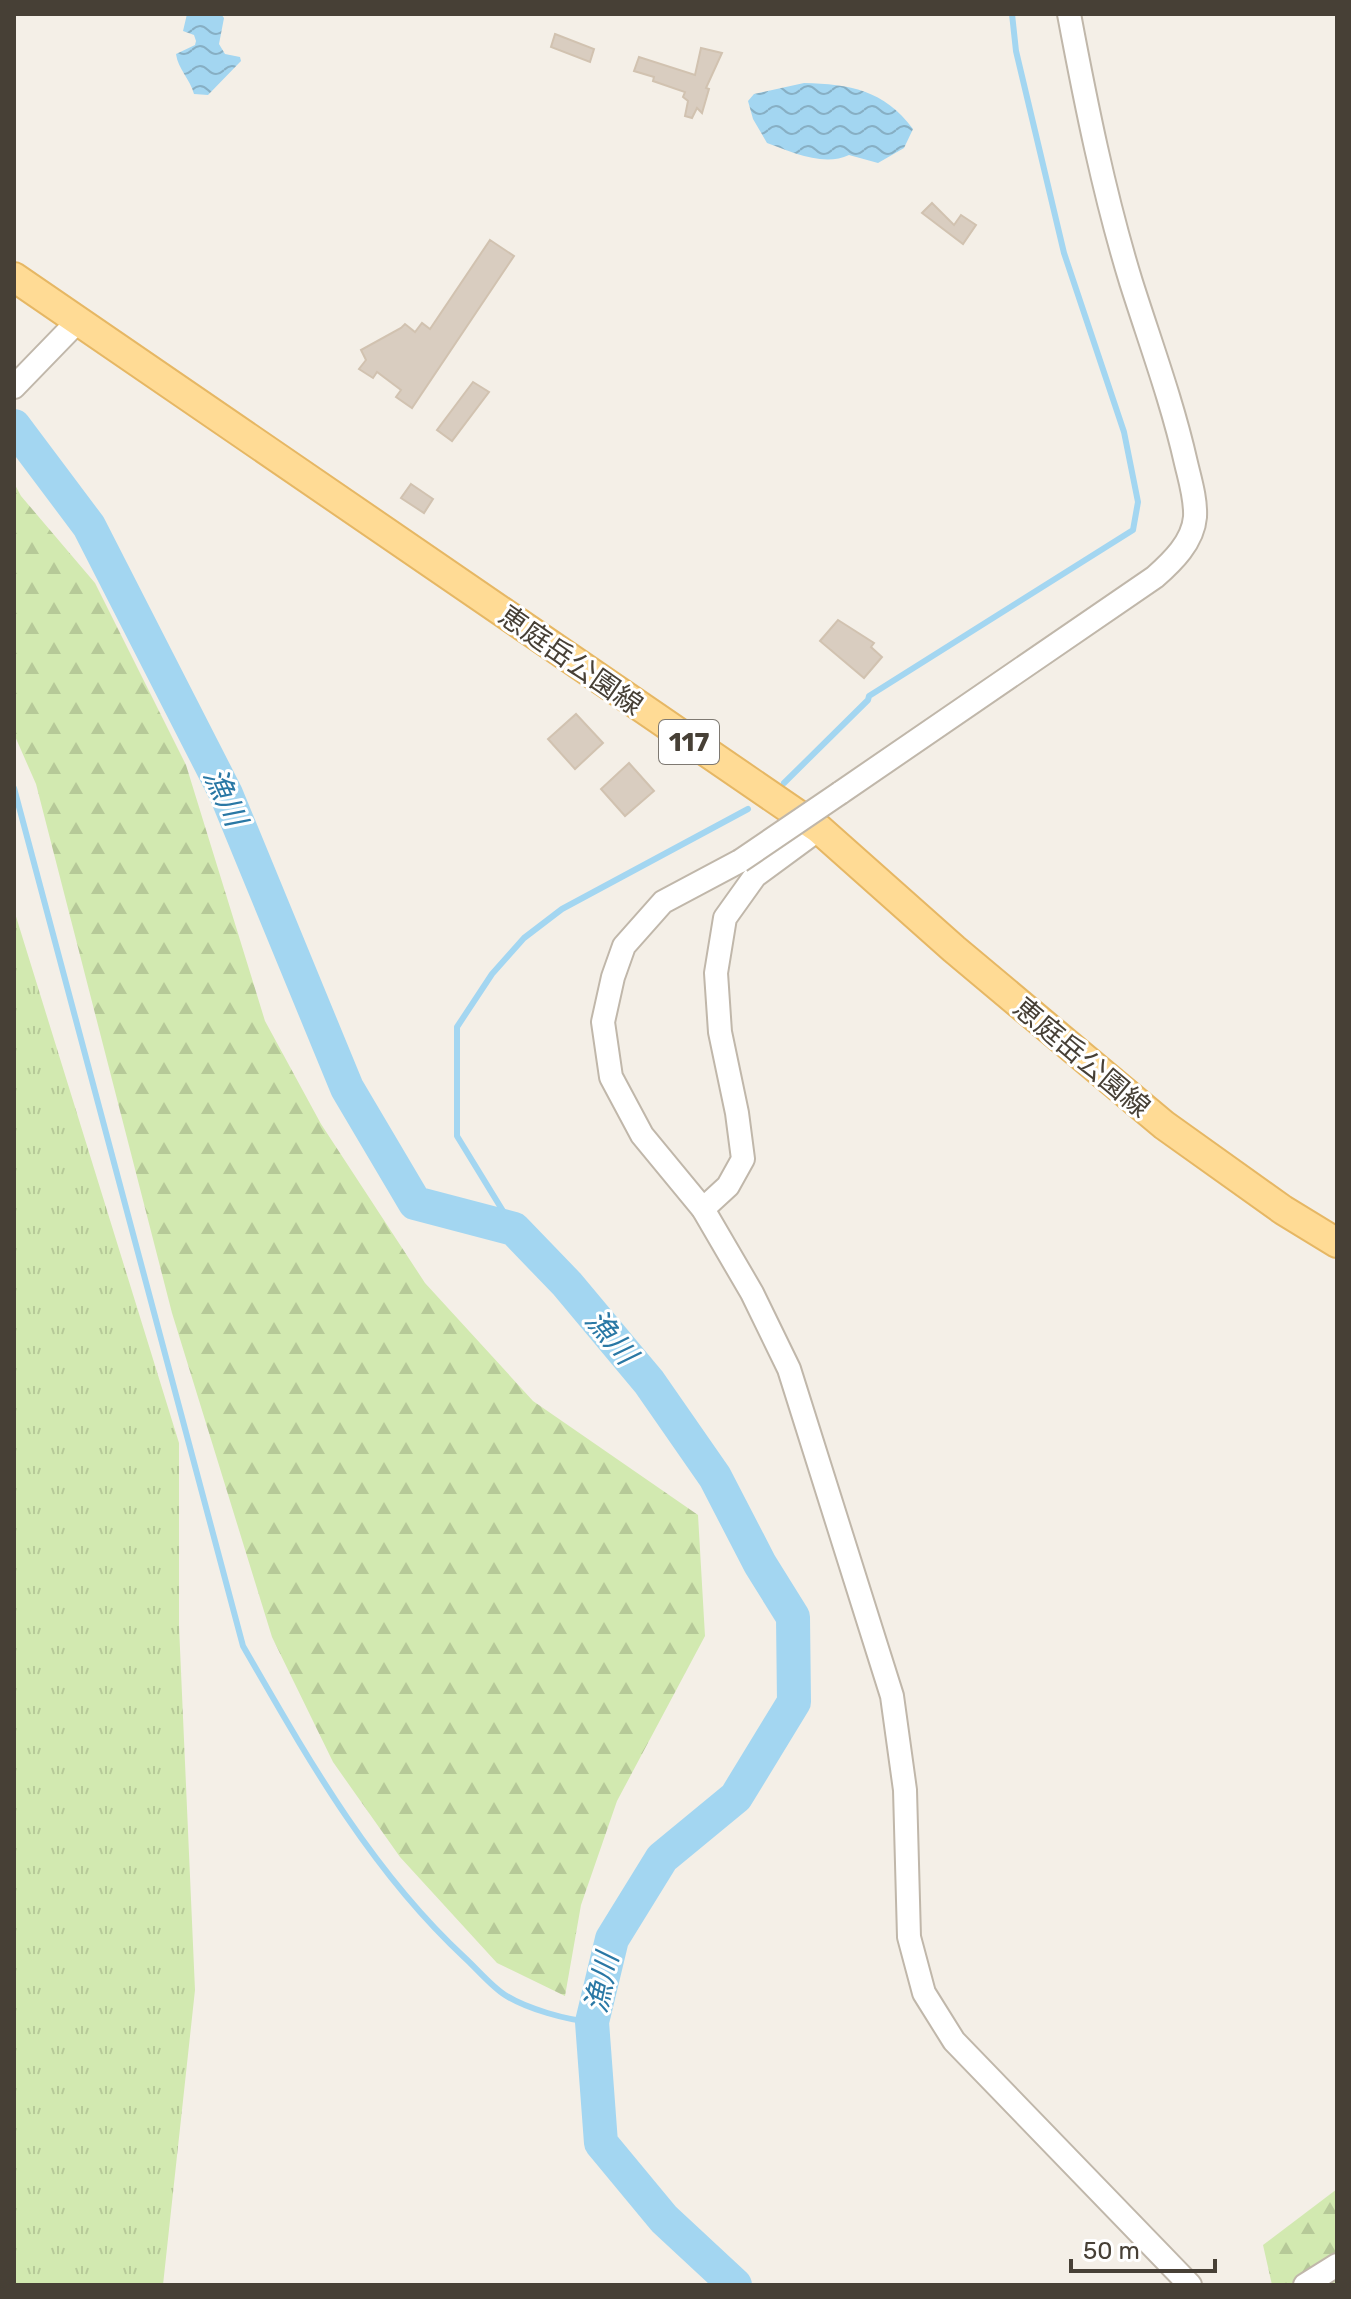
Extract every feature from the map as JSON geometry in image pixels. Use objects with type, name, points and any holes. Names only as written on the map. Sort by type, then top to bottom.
[{"type":"main road","name":"恵庭岳公園線","points":[[14,277],[819,829],[954,949],[1164,1125],[1283,1210],[1337,1243]]},
{"type":"street","points":[[1069,14],[1093,139],[1127,265],[1174,409],[1193,493],[1195,519],[1184,546],[1155,577],[840,793],[740,861],[663,902],[624,946],[603,1022],[611,1077],[642,1135],[703,1209],[752,1293],[789,1369],[892,1696],[905,1790],[909,1937],[924,1993],[954,2041],[1190,2285]]},
{"type":"street","points":[[19,382],[78,321]]},
{"type":"street","points":[[703,1209],[728,1186],[743,1159],[720,1032],[716,973],[725,918],[755,876],[819,829]]},
{"type":"street","points":[[1305,2285],[1337,2265]]},
{"type":"green space","points":[[14,483],[21,496],[95,583],[186,765],[265,1021],[321,1124],[425,1283],[533,1401],[698,1515],[705,1636],[617,1801],[581,1905],[565,1996],[497,1963],[400,1857],[333,1762],[272,1637],[172,1313],[36,784],[14,734]]},
{"type":"green space","points":[[14,910],[179,1443],[179,1626],[195,1990],[163,2285],[14,2285]]},
{"type":"green space","points":[[1337,2189],[1337,2285],[1272,2285],[1263,2245]]},
{"type":"water","points":[[187,14],[221,14],[224,18],[219,44],[225,54],[240,57],[241,61],[208,95],[194,94],[177,59],[176,54],[195,45],[196,41],[194,35],[183,31]]},
{"type":"water","points":[[804,83],[851,88],[878,98],[902,116],[913,129],[904,148],[878,163],[849,155],[818,159],[767,143],[753,119],[748,101],[754,94]]},
{"type":"building","points":[[555,34],[594,49],[590,62],[551,47]]},
{"type":"building","points":[[701,48],[722,53],[706,88],[709,89],[702,113],[697,108],[692,118],[685,116],[688,101],[683,97],[685,92],[634,71],[639,57],[695,75]]},
{"type":"building","points":[[932,203],[954,225],[961,215],[976,225],[963,244],[922,213]]},
{"type":"building","points":[[490,240],[514,256],[412,408],[396,397],[401,390],[377,372],[373,378],[359,369],[366,360],[361,350],[405,324],[415,332],[422,323],[430,329]]},
{"type":"building","points":[[473,382],[489,392],[452,441],[437,430]]},
{"type":"building","points":[[411,484],[433,499],[424,513],[401,498]]},
{"type":"building","points":[[838,620],[874,643],[871,647],[882,657],[864,678],[820,641]]},
{"type":"building","points":[[576,714],[603,743],[575,769],[548,739]]},
{"type":"building","points":[[629,763],[654,791],[625,816],[601,789]]},
{"type":"waterway","points":[[784,783],[869,696],[1133,530],[1138,502],[1124,432],[1064,253],[1016,51],[1012,14]]},
{"type":"waterway","name":"漁川","points":[[14,426],[89,526],[226,794],[347,1088],[415,1203],[514,1229],[567,1284],[649,1382],[715,1477],[760,1564],[793,1617],[794,1702],[736,1797],[662,1858],[612,1939],[592,2022],[601,2143],[664,2219],[735,2285]]},
{"type":"waterway","points":[[14,788],[243,1646],[342,1811],[399,1888],[431,1924],[505,1995],[547,2013],[592,2022]]},
{"type":"waterway","points":[[514,1229],[457,1136],[457,1027],[492,974],[524,938],[562,909],[748,809]]}]
